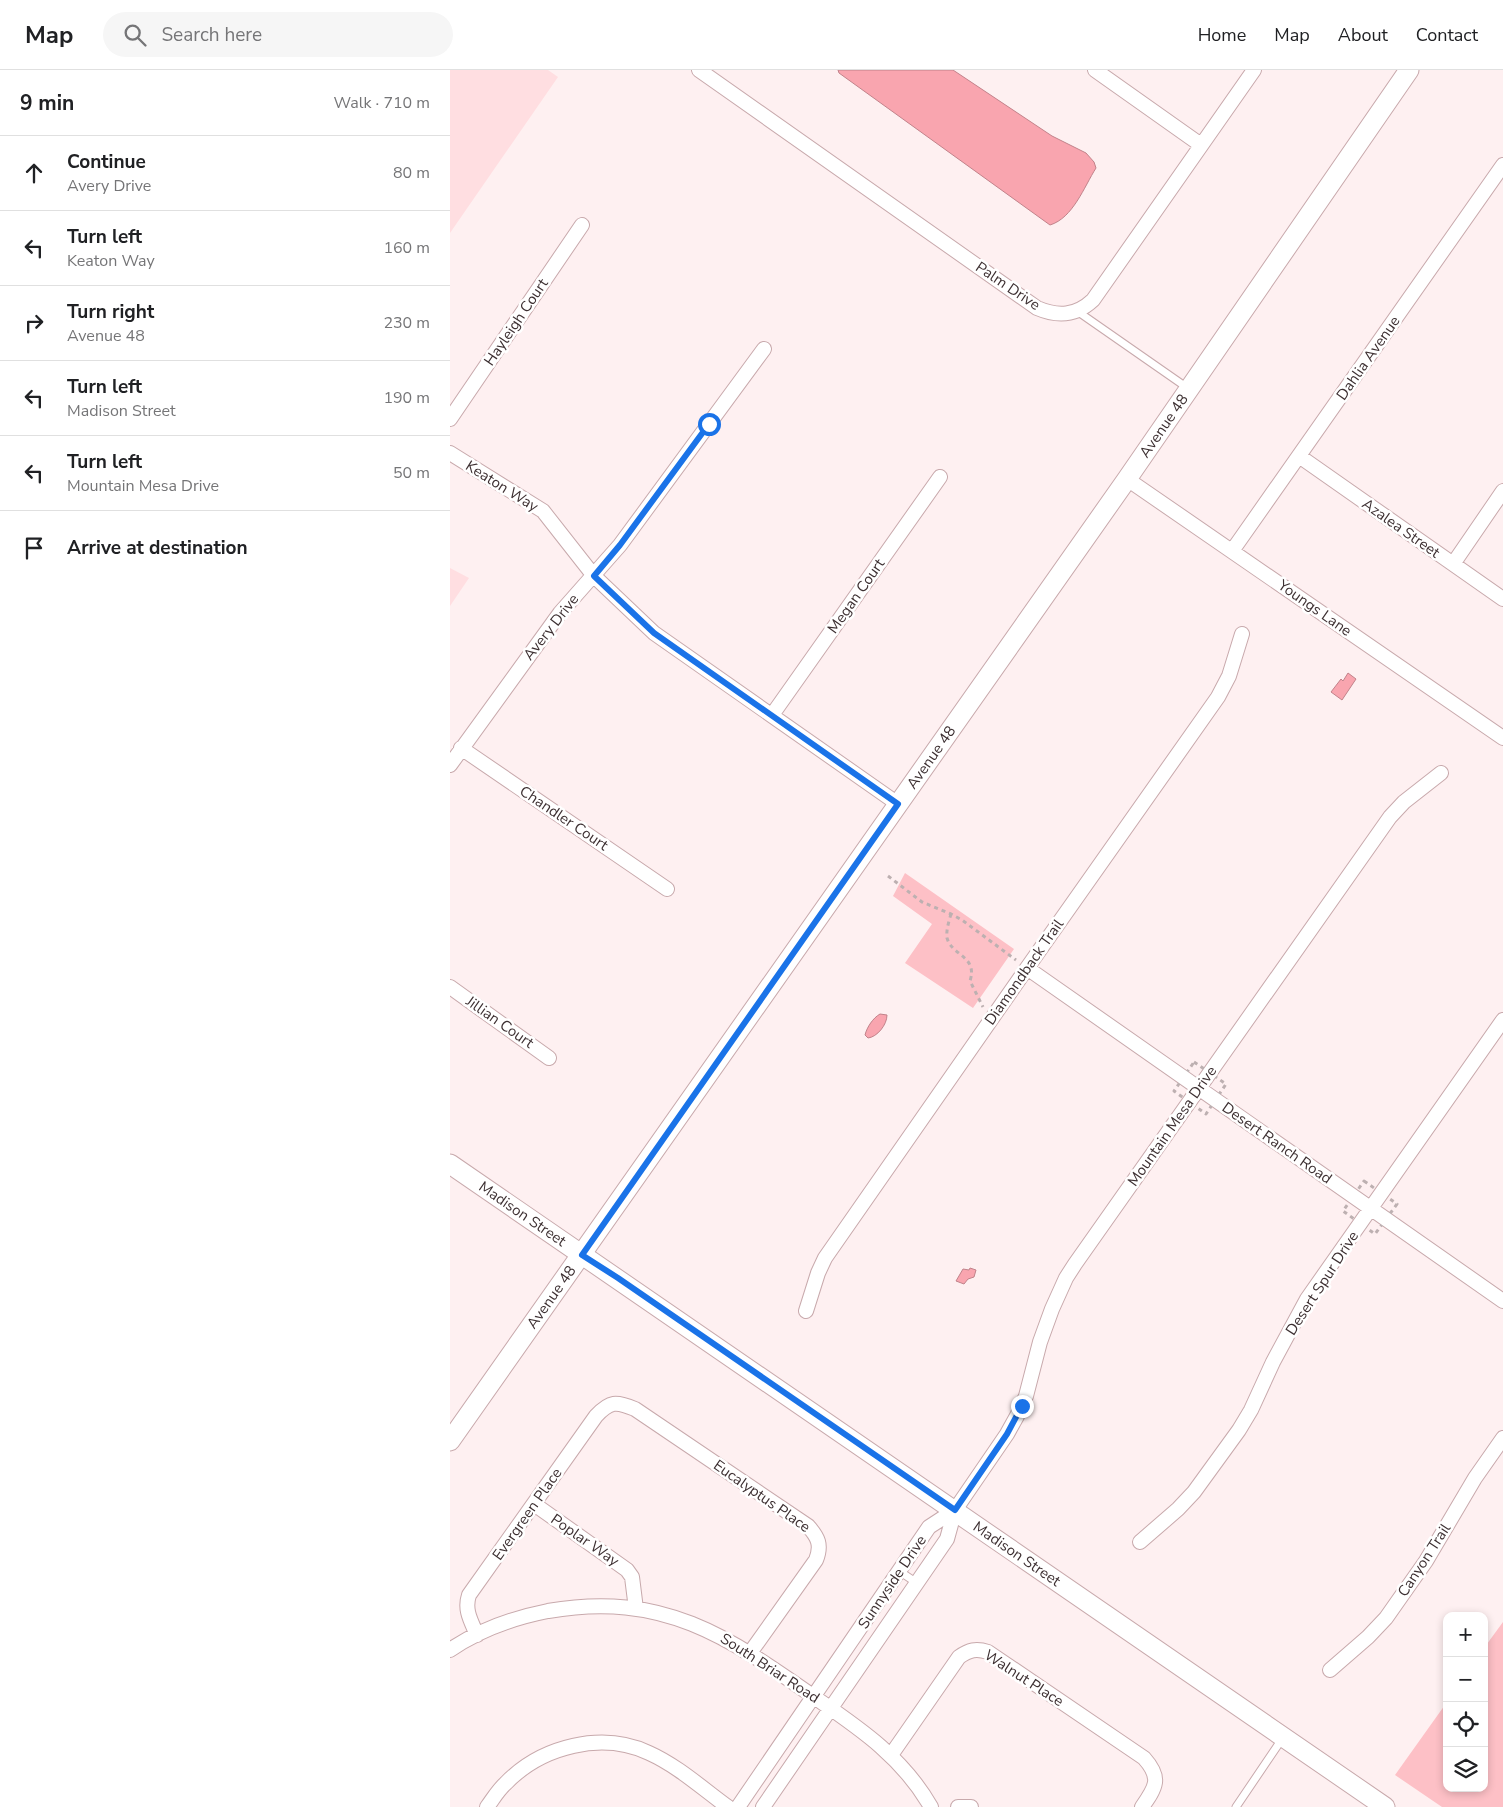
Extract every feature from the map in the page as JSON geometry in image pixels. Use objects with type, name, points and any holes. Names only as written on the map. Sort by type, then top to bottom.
[{"type":"main road","name":"Avenue 48","points":[[450,1441],[1127,479],[1409,70]]},
{"type":"main road","name":"Madison Street","points":[[450,1164],[1385,1807]]},
{"type":"street","name":"Palm Drive","points":[[699,70],[1037,308],[1058,314],[1076,311]]},
{"type":"street","points":[[1095,70],[1201,145]]},
{"type":"street","points":[[1076,311],[1084,309],[1093,300],[1254,70]]},
{"type":"street","name":"Dahlia Avenue","points":[[1232,551],[1503,164]]},
{"type":"street","name":"Hayleigh Court","points":[[450,419],[582,225]]},
{"type":"street","name":"Avery Drive","points":[[450,764],[560,613],[620,545],[764,349]]},
{"type":"street","name":"Keaton Way","points":[[450,453],[543,511],[594,576],[654,633],[898,804]]},
{"type":"street","name":"Azalea Street","points":[[1298,456],[1503,599]]},
{"type":"street","name":"Megan Court","points":[[772,715],[940,477]]},
{"type":"street","name":"Youngs Lane","points":[[1127,479],[1503,738]]},
{"type":"street","points":[[1453,564],[1503,491]]},
{"type":"street","name":"Diamondback Trail","points":[[806,1311],[818,1273],[825,1258],[1021,964],[1218,697],[1229,676],[1242,634]]},
{"type":"street","name":"Chandler Court","points":[[461,748],[667,888]]},
{"type":"street","name":"Mountain Mesa Drive","points":[[955,1510],[1007,1434],[1017,1416],[1026,1396],[1040,1342],[1066,1278],[1390,817],[1404,802],[1440,773]]},
{"type":"street","name":"Desert Ranch Road","points":[[1021,964],[1503,1301]]},
{"type":"street","name":"Jillian Court","points":[[450,987],[549,1058]]},
{"type":"street","name":"Desert Spur Drive","points":[[1140,1542],[1178,1510],[1194,1492],[1239,1430],[1251,1410],[1273,1362],[1308,1299],[1503,1020]]},
{"type":"street","name":"Evergreen Place","points":[[477,1635],[466,1610],[469,1595],[596,1416],[613,1403]]},
{"type":"street","name":"Eucalyptus Place","points":[[613,1403],[623,1404],[635,1409],[808,1526],[819,1541],[819,1551],[816,1560],[750,1653]]},
{"type":"street","name":"Canyon Trail","points":[[1330,1670],[1368,1638],[1386,1618],[1426,1561],[1475,1478],[1503,1438]]},
{"type":"street","name":"Poplar Way","points":[[534,1504],[627,1570],[632,1576],[636,1609]]},
{"type":"street","name":"Sunnyside Drive","points":[[738,1807],[930,1527],[955,1510]]},
{"type":"street","name":"Sunnyside Drive","points":[[763,1807],[947,1539],[955,1510]]},
{"type":"street","name":"South Briar Road","points":[[450,1650],[477,1635],[515,1619],[562,1609],[612,1606],[654,1611],[692,1623],[750,1653],[831,1708],[891,1755],[911,1775],[931,1807]]},
{"type":"street","name":"Walnut Place","points":[[891,1755],[959,1657],[966,1652],[980,1649],[988,1652],[1144,1758],[1152,1766],[1156,1784],[1142,1807]]},
{"type":"street","points":[[487,1807],[504,1784],[535,1760],[565,1748],[602,1742],[618,1743],[649,1753],[728,1807]]},
{"type":"street","points":[[958,1807],[971,1807]]},
{"type":"lane","points":[[1076,311],[1188,389]]},
{"type":"lane","points":[[900,1571],[917,1583]]},
{"type":"lane","points":[[1236,1807],[1284,1737]]},
{"type":"path","points":[[888,876],[922,902],[951,914],[976,930],[1021,964]]},
{"type":"path","points":[[951,914],[947,928],[947,938],[970,965],[972,974],[970,981],[983,1007]]},
{"type":"shaded area","points":[[450,70],[548,70],[558,77],[450,233]]},
{"type":"shaded area","points":[[838,70],[953,70],[1052,136],[1086,153],[1094,162],[1096,168],[1071,209],[1065,216],[1050,225],[839,73]]},
{"type":"shaded area","points":[[450,568],[469,578],[450,606]]},
{"type":"shaded area","points":[[1348,673],[1356,679],[1342,700],[1331,692],[1341,679],[1343,681]]},
{"type":"shaded area","points":[[905,873],[1014,949],[973,1008],[905,963],[932,924],[893,896]]},
{"type":"shaded area","points":[[880,1014],[887,1015],[885,1023],[878,1033],[868,1038],[865,1035],[867,1029]]},
{"type":"shaded area","points":[[970,1268],[976,1270],[974,1277],[968,1279],[964,1284],[956,1281],[963,1269],[969,1270]]},
{"type":"shaded area","points":[[1503,1622],[1503,1807],[1442,1807],[1395,1775],[1443,1708],[1443,1792],[1488,1792],[1488,1643]]},
{"type":"route","points":[[709,424],[620,545],[594,576],[654,633],[898,804],[582,1255],[955,1510],[1007,1434],[1022,1406]]}]
